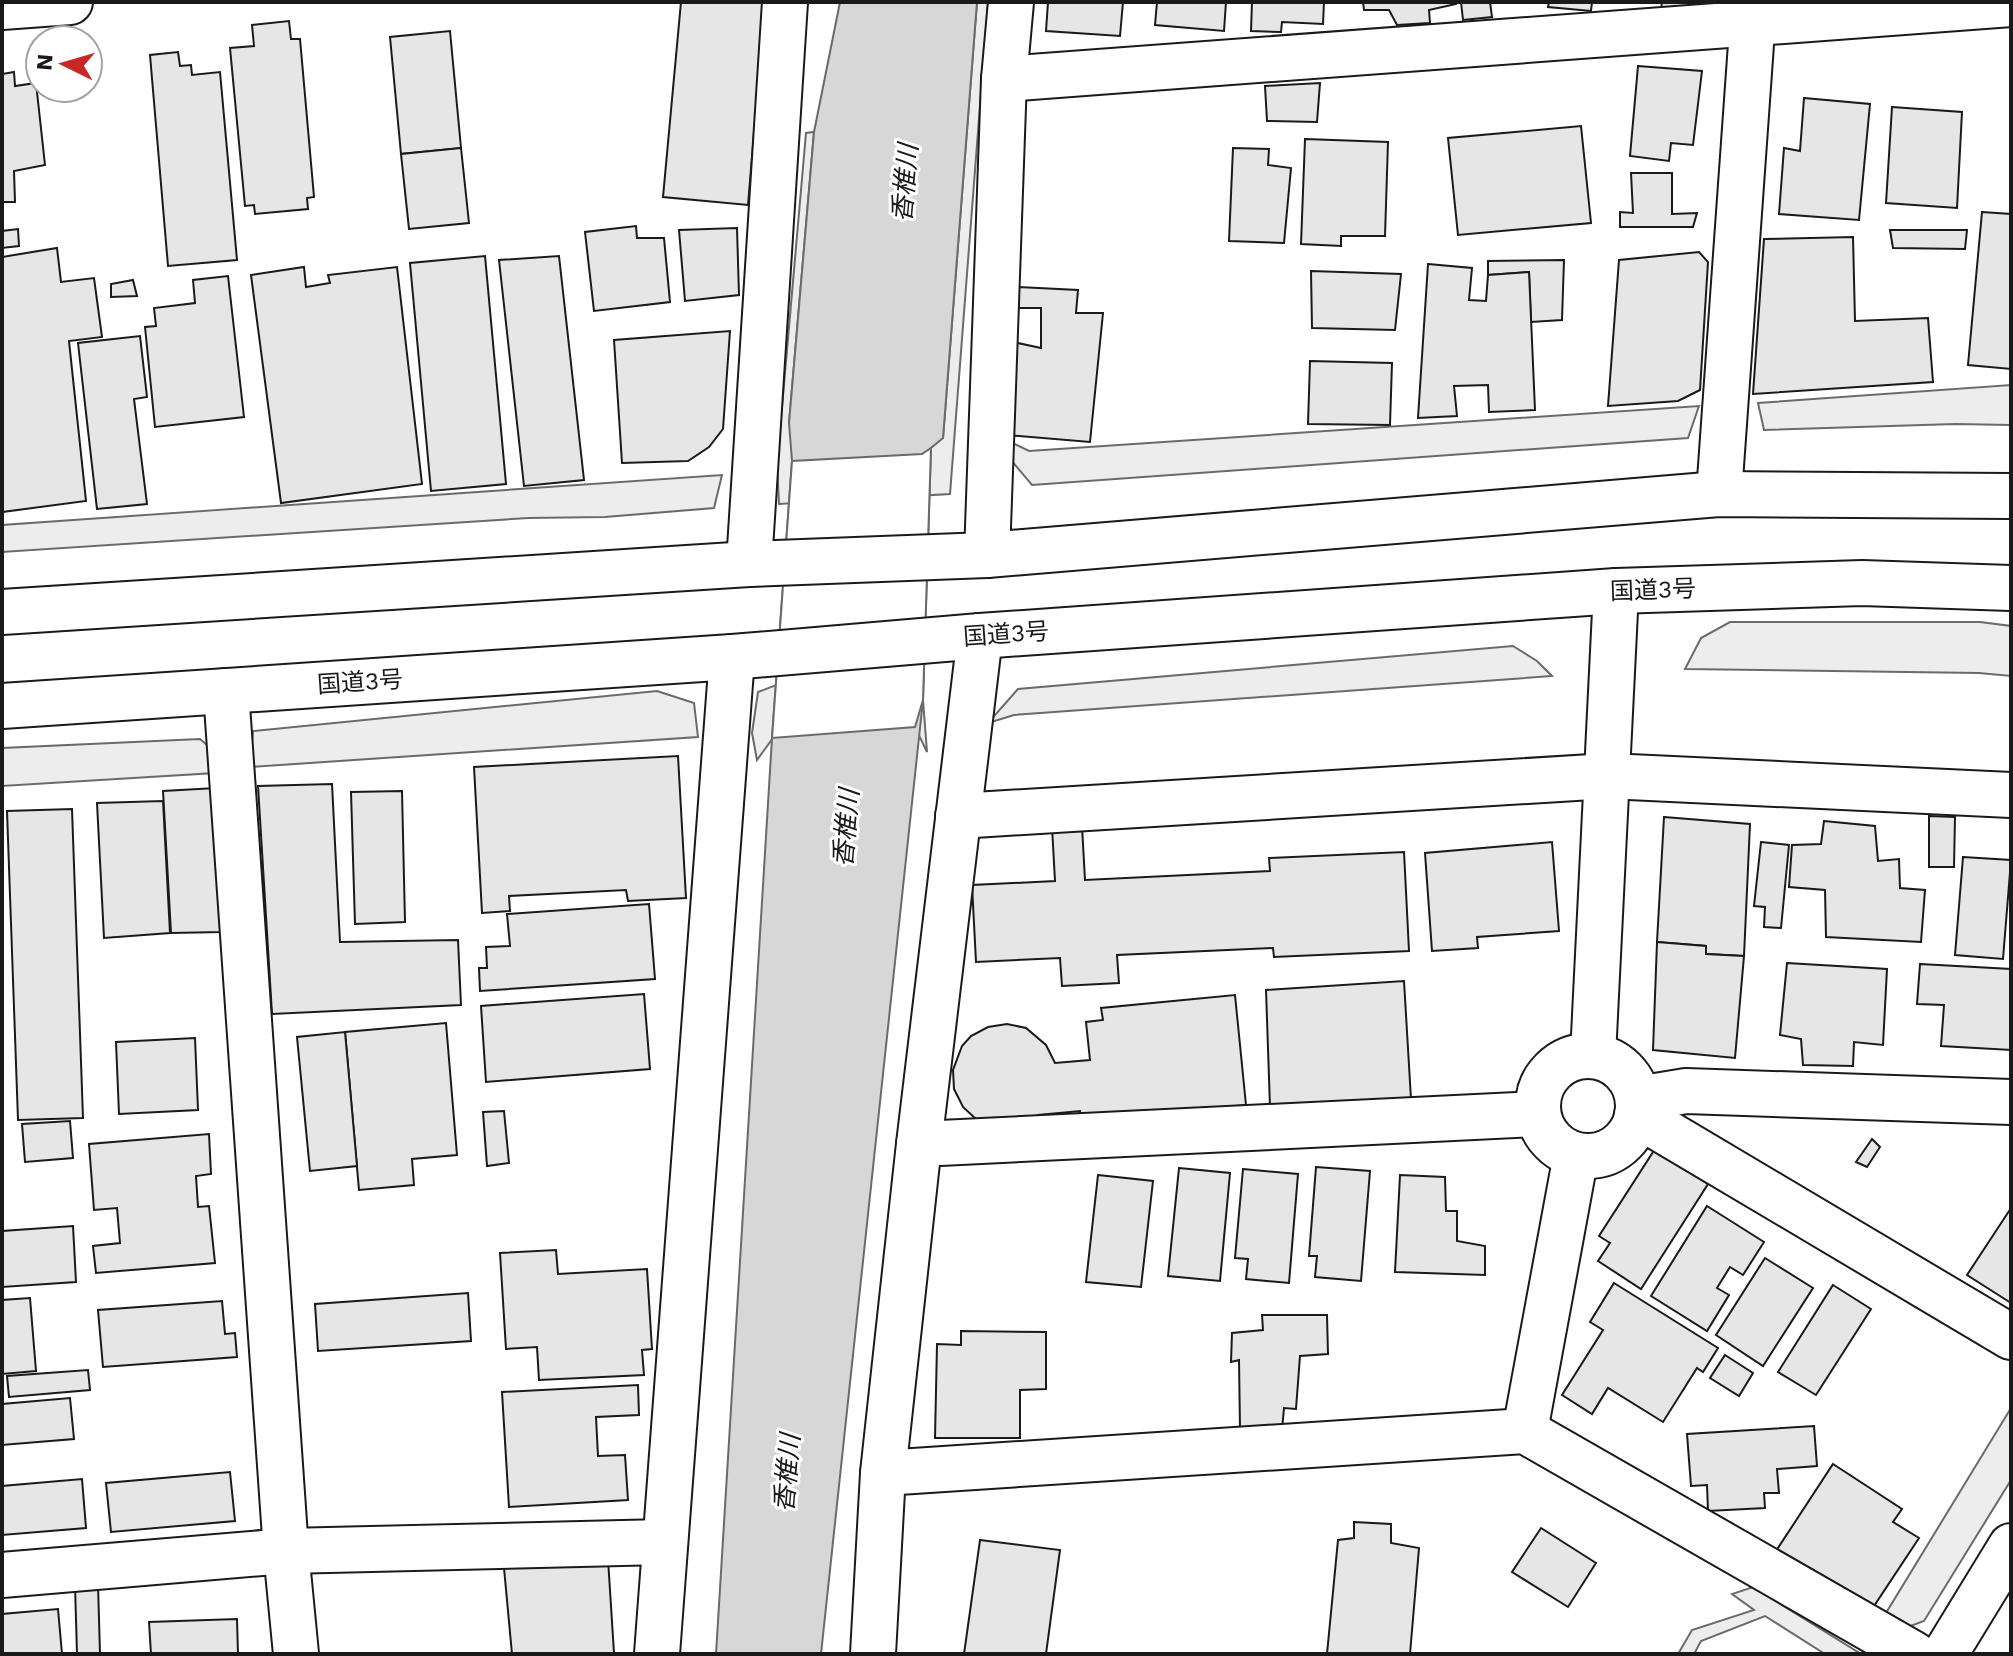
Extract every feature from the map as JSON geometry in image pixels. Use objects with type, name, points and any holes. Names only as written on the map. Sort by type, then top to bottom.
[{"type":"main road","points":[[2,7],[70,2]]},
{"type":"main road","points":[[749,564],[785,2]]},
{"type":"main road","points":[[987,555],[1004,79],[1011,2]]},
{"type":"main road","points":[[1004,79],[1753,12],[2011,4]]},
{"type":"main road","points":[[1719,494],[1753,12]]},
{"type":"main road","points":[[2,612],[749,564],[987,555],[1719,494],[2011,496]]},
{"type":"main road","name":"国道3号","points":[[2,706],[732,657],[980,636],[1616,591],[1862,583],[2011,588]]},
{"type":"main road","points":[[1593,1056],[1616,591]]},
{"type":"main road","points":[[873,1654],[883,1473],[980,636]]},
{"type":"main road","points":[[657,1654],[732,657]]},
{"type":"main road","points":[[226,691],[286,1551],[296,1654]]},
{"type":"main road","points":[[958,816],[1608,776],[2011,795]]},
{"type":"main road","points":[[1593,1056],[1609,1060],[1623,1069],[1633,1083],[1637,1107],[1632,1130],[1621,1143],[1608,1152],[1592,1157],[1576,1155],[1551,1141],[1538,1114],[1538,1099],[1542,1084],[1563,1061],[1593,1056]]},
{"type":"main road","points":[[1637,1107],[1686,1091],[2011,1102]]},
{"type":"main road","points":[[1637,1107],[2011,1337]]},
{"type":"main road","points":[[919,1144],[1538,1114]]},
{"type":"main road","points":[[1525,1431],[1576,1155]]},
{"type":"main road","points":[[883,1473],[1525,1431],[1914,1654]]},
{"type":"main road","points":[[2,1575],[286,1551],[664,1542]]},
{"type":"main road","points":[[1945,1654],[2011,1546]]},
{"type":"shaded area","points":[[977,2],[988,2],[950,494],[779,504],[777,464],[806,133],[814,132],[789,423],[943,438]]},
{"type":"shaded area","points":[[2011,385],[2011,425],[1764,430],[1758,403]]},
{"type":"shaded area","points":[[1699,406],[1688,438],[1032,485],[1005,453],[994,434],[1029,451]]},
{"type":"shaded area","points":[[722,475],[714,508],[2,552],[2,525]]},
{"type":"shaded area","points":[[1730,622],[1980,622],[2011,626],[2011,676],[1685,669],[1701,638]]},
{"type":"shaded area","points":[[1513,646],[1537,661],[1552,676],[1014,715],[988,723],[1018,689]]},
{"type":"shaded area","points":[[792,679],[923,700],[927,752],[915,727],[773,738],[757,760],[752,733],[758,692]]},
{"type":"shaded area","points":[[657,691],[694,703],[698,737],[250,767],[253,731]]},
{"type":"shaded area","points":[[200,739],[213,750],[215,773],[2,786],[2,748]]},
{"type":"shaded area","points":[[2011,1408],[2011,1480],[1924,1621],[1908,1627],[1886,1613]]},
{"type":"shaded area","points":[[1753,1587],[1861,1654],[1825,1654],[1765,1616],[1701,1641],[1694,1654],[1678,1654],[1692,1630],[1754,1610],[1732,1594]]},
{"type":"water","name":"香椎川","points":[[840,2],[977,2],[943,438],[931,448],[923,700],[821,1654],[716,1654],[792,461],[789,423],[814,132]]},
{"type":"pier","points":[[931,448],[923,700],[915,727],[772,738],[792,461],[922,454]]},
{"type":"building","points":[[681,2],[765,2],[748,205],[663,197]]},
{"type":"building","points":[[1048,2],[1123,2],[1120,36],[1046,31]]},
{"type":"building","points":[[1157,2],[1226,2],[1224,31],[1155,25]]},
{"type":"building","points":[[1252,2],[1324,2],[1323,24],[1282,22],[1281,32],[1251,31]]},
{"type":"building","points":[[1363,2],[1456,4],[1429,10],[1430,23],[1397,25],[1389,10],[1364,10]]},
{"type":"building","points":[[1461,2],[1490,2],[1492,17],[1463,20]]},
{"type":"building","points":[[1549,2],[1592,2],[1591,11],[1548,7]]},
{"type":"building","points":[[1662,2],[1716,2],[1715,5],[1661,9]]},
{"type":"building","points":[[289,21],[291,39],[300,39],[314,197],[307,198],[308,209],[255,214],[254,205],[245,206],[230,48],[254,46],[252,25]]},
{"type":"building","points":[[450,31],[461,148],[401,154],[390,37]]},
{"type":"building","points":[[178,52],[180,66],[191,65],[192,75],[220,72],[237,260],[168,266],[150,55]]},
{"type":"building","points":[[1638,66],[1702,71],[1693,145],[1671,143],[1669,161],[1630,156]]},
{"type":"building","points":[[14,72],[15,86],[24,85],[24,104],[38,104],[45,165],[14,171],[15,202],[2,202],[2,74]]},
{"type":"building","points":[[1320,83],[1317,122],[1267,121],[1265,86]]},
{"type":"building","points":[[1804,98],[1870,104],[1859,220],[1779,214],[1784,148],[1800,151]]},
{"type":"building","points":[[1892,107],[1962,112],[1957,208],[1886,203]]},
{"type":"building","points":[[1581,126],[1591,223],[1458,235],[1448,138]]},
{"type":"building","points":[[1305,139],[1388,142],[1385,236],[1341,236],[1341,246],[1301,244]]},
{"type":"building","points":[[461,148],[469,223],[409,229],[401,154]]},
{"type":"building","points":[[1233,148],[1269,149],[1268,165],[1291,168],[1284,243],[1229,241]]},
{"type":"building","points":[[1631,173],[1672,173],[1672,214],[1697,213],[1693,227],[1620,227],[1620,212],[1633,213]]},
{"type":"building","points":[[1982,212],[2011,214],[2011,369],[1968,365]]},
{"type":"building","points":[[636,226],[637,238],[664,238],[670,302],[594,311],[585,232]]},
{"type":"building","points":[[737,228],[739,295],[685,301],[679,230]]},
{"type":"building","points":[[18,229],[19,246],[2,248],[2,231]]},
{"type":"building","points":[[1890,230],[1967,230],[1965,249],[1893,248]]},
{"type":"building","points":[[1853,237],[1855,321],[1928,318],[1933,382],[1753,394],[1764,239]]},
{"type":"building","points":[[57,248],[61,282],[94,278],[102,337],[69,341],[86,501],[2,512],[2,257]]},
{"type":"building","points":[[1699,252],[1708,262],[1700,390],[1678,401],[1608,406],[1619,260]]},
{"type":"building","points":[[485,256],[506,484],[431,491],[410,263]]},
{"type":"building","points":[[559,256],[584,480],[524,486],[499,260]]},
{"type":"building","points":[[1564,260],[1562,320],[1531,322],[1529,272],[1488,275],[1488,261]]},
{"type":"building","points":[[1428,264],[1472,268],[1469,300],[1486,301],[1488,275],[1529,272],[1535,410],[1489,412],[1488,385],[1454,386],[1457,416],[1418,418]]},
{"type":"building","points":[[304,267],[306,287],[330,283],[328,275],[397,267],[422,484],[281,503],[251,275]]},
{"type":"building","points":[[1311,271],[1401,274],[1395,330],[1312,328]]},
{"type":"building","points":[[228,276],[244,417],[155,427],[145,327],[156,326],[154,308],[195,303],[193,280]]},
{"type":"building","points":[[133,280],[137,296],[111,297],[111,284]]},
{"type":"building","points":[[1018,287],[1078,290],[1076,313],[1103,313],[1090,442],[1006,435],[1013,342],[1041,348],[1041,308],[1016,308]]},
{"type":"building","points":[[730,331],[723,429],[709,447],[688,461],[622,463],[614,340]]},
{"type":"building","points":[[140,336],[147,397],[134,399],[147,504],[97,509],[78,343]]},
{"type":"building","points":[[1310,361],[1392,363],[1390,425],[1308,424]]},
{"type":"building","points":[[678,756],[686,898],[628,901],[626,890],[509,896],[510,911],[482,913],[474,767]]},
{"type":"building","points":[[332,784],[340,942],[458,940],[461,1005],[272,1014],[258,786]]},
{"type":"building","points":[[216,788],[222,932],[171,933],[163,791]]},
{"type":"building","points":[[402,791],[405,922],[355,924],[351,792]]},
{"type":"building","points":[[163,801],[170,933],[104,938],[97,803]]},
{"type":"building","points":[[72,809],[83,1118],[18,1120],[7,811]]},
{"type":"building","points":[[1929,816],[1955,817],[1954,867],[1929,867]]},
{"type":"building","points":[[1664,817],[1750,824],[1744,956],[1706,954],[1706,946],[1657,942]]},
{"type":"building","points":[[1824,821],[1875,826],[1878,861],[1899,859],[1900,888],[1925,890],[1921,942],[1826,937],[1825,890],[1789,887],[1792,845],[1821,844]]},
{"type":"building","points":[[1082,826],[1085,880],[1270,871],[1269,858],[1404,852],[1409,951],[1274,957],[1273,948],[1117,955],[1119,983],[1062,986],[1060,958],[976,962],[972,885],[1055,881],[1052,827]]},
{"type":"building","points":[[1552,842],[1559,931],[1477,937],[1478,948],[1432,951],[1425,853]]},
{"type":"building","points":[[1761,842],[1789,845],[1781,928],[1764,927],[1765,907],[1754,906]]},
{"type":"building","points":[[1963,857],[2011,860],[2003,959],[1955,955]]},
{"type":"building","points":[[649,904],[655,979],[480,991],[479,968],[487,968],[486,947],[510,946],[507,914]]},
{"type":"building","points":[[1657,942],[1706,946],[1706,954],[1744,956],[1735,1058],[1653,1050]]},
{"type":"building","points":[[1787,963],[1887,969],[1883,1045],[1854,1042],[1853,1066],[1803,1065],[1801,1039],[1780,1035]]},
{"type":"building","points":[[1920,964],[2011,969],[2011,1050],[1941,1046],[1944,1005],[1917,1004]]},
{"type":"building","points":[[1404,981],[1411,1099],[1270,1107],[1266,990]]},
{"type":"building","points":[[644,994],[650,1069],[486,1082],[481,1006]]},
{"type":"building","points":[[1235,995],[1246,1105],[1081,1122],[1080,1111],[1038,1115],[1034,1119],[977,1120],[963,1107],[954,1089],[953,1070],[962,1046],[971,1036],[988,1027],[1007,1024],[1026,1028],[1046,1045],[1055,1063],[1090,1060],[1086,1022],[1103,1020],[1101,1008]]},
{"type":"building","points":[[446,1023],[457,1155],[412,1159],[414,1185],[359,1190],[345,1032]]},
{"type":"building","points":[[345,1032],[357,1166],[310,1171],[297,1037]]},
{"type":"building","points":[[195,1038],[198,1110],[119,1114],[116,1042]]},
{"type":"building","points":[[504,1111],[509,1163],[487,1166],[483,1112]]},
{"type":"building","points":[[70,1121],[73,1158],[25,1162],[22,1124]]},
{"type":"building","points":[[209,1134],[211,1174],[196,1176],[198,1207],[209,1206],[215,1263],[96,1273],[93,1246],[120,1243],[117,1208],[94,1210],[89,1144]]},
{"type":"building","points":[[1872,1139],[1880,1147],[1867,1167],[1856,1162]]},
{"type":"building","points":[[1655,1149],[1708,1184],[1641,1289],[1598,1261],[1610,1243],[1599,1236]]},
{"type":"building","points":[[1316,1167],[1370,1171],[1361,1281],[1315,1277],[1317,1256],[1309,1256]]},
{"type":"building","points":[[1179,1168],[1230,1173],[1220,1281],[1168,1276]]},
{"type":"building","points":[[1243,1169],[1298,1174],[1289,1283],[1246,1279],[1248,1259],[1235,1258]]},
{"type":"building","points":[[1098,1175],[1153,1181],[1141,1287],[1086,1282]]},
{"type":"building","points":[[1400,1175],[1445,1177],[1446,1211],[1457,1211],[1457,1241],[1485,1246],[1485,1275],[1395,1272]]},
{"type":"building","points":[[1707,1206],[1764,1242],[1743,1275],[1730,1267],[1717,1288],[1729,1295],[1707,1331],[1651,1296]]},
{"type":"building","points":[[2011,1208],[2011,1303],[1967,1275]]},
{"type":"building","points":[[73,1226],[76,1282],[2,1287],[2,1231]]},
{"type":"building","points":[[556,1250],[558,1274],[647,1269],[652,1349],[642,1350],[644,1375],[539,1380],[537,1347],[506,1349],[500,1253]]},
{"type":"building","points":[[1765,1258],[1813,1288],[1763,1366],[1716,1335]]},
{"type":"building","points":[[1614,1283],[1718,1348],[1703,1372],[1697,1368],[1663,1422],[1608,1388],[1592,1414],[1562,1395],[1603,1330],[1590,1322]]},
{"type":"building","points":[[1833,1285],[1871,1309],[1816,1395],[1778,1372]]},
{"type":"building","points":[[468,1293],[471,1341],[318,1351],[315,1304]]},
{"type":"building","points":[[30,1298],[36,1371],[2,1374],[2,1300]]},
{"type":"building","points":[[222,1301],[225,1334],[235,1333],[237,1357],[103,1367],[98,1310]]},
{"type":"building","points":[[1262,1315],[1327,1315],[1328,1354],[1300,1356],[1296,1409],[1284,1408],[1282,1430],[1240,1429],[1239,1360],[1231,1362],[1232,1333],[1263,1330]]},
{"type":"building","points":[[961,1331],[1046,1332],[1046,1389],[1020,1390],[1020,1438],[935,1438],[937,1344],[961,1345]]},
{"type":"building","points":[[1725,1355],[1753,1373],[1739,1396],[1710,1378]]},
{"type":"building","points":[[88,1370],[90,1390],[9,1397],[7,1376]]},
{"type":"building","points":[[638,1385],[639,1415],[596,1417],[598,1456],[625,1455],[628,1500],[509,1507],[502,1392]]},
{"type":"building","points":[[70,1398],[74,1439],[2,1445],[2,1404]]},
{"type":"building","points":[[1814,1426],[1817,1466],[1777,1469],[1779,1493],[1764,1493],[1765,1508],[1708,1511],[1707,1485],[1691,1486],[1687,1434]]},
{"type":"building","points":[[1833,1464],[1902,1509],[1893,1522],[1919,1538],[1870,1612],[1776,1551]]},
{"type":"building","points":[[230,1472],[235,1521],[111,1532],[106,1483]]},
{"type":"building","points":[[82,1479],[86,1528],[2,1535],[2,1486]]},
{"type":"building","points":[[1354,1522],[1391,1524],[1391,1543],[1419,1548],[1410,1654],[1327,1654],[1338,1540],[1354,1538]]},
{"type":"building","points":[[1541,1528],[1596,1563],[1568,1607],[1512,1572]]},
{"type":"building","points":[[980,1540],[1060,1550],[1046,1654],[964,1654]]},
{"type":"building","points":[[608,1559],[614,1653],[512,1654],[504,1568]]},
{"type":"building","points":[[98,1584],[100,1654],[77,1654],[75,1585]]},
{"type":"building","points":[[58,1609],[62,1654],[2,1654],[2,1614]]},
{"type":"building","points":[[237,1619],[238,1654],[151,1654],[149,1622]]}]
